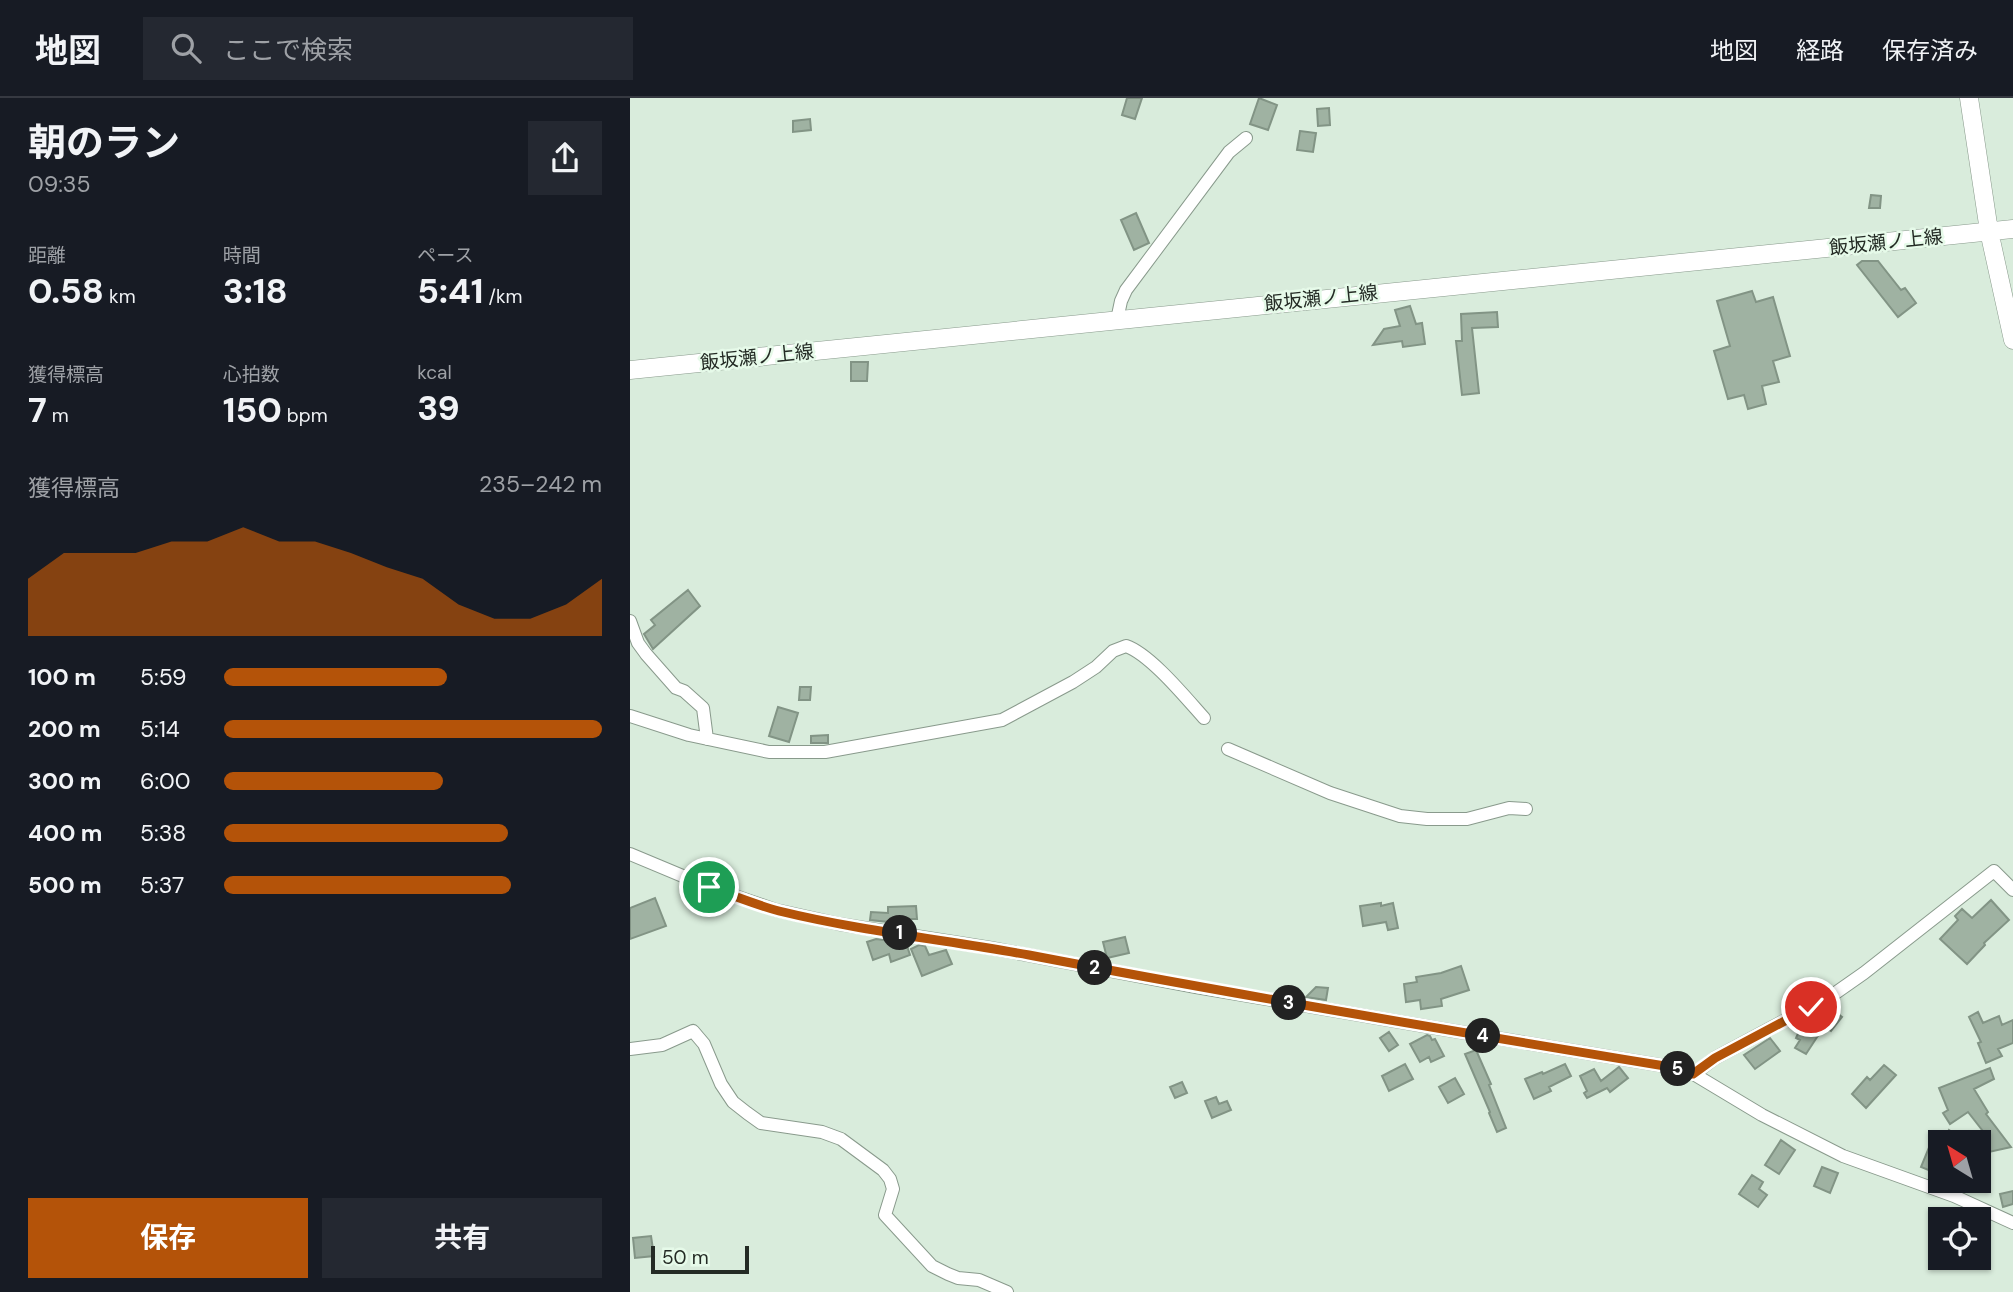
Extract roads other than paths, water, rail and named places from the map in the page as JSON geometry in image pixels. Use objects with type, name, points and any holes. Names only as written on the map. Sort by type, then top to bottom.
[{"type":"main road","points":[[1969,98],[1989,231],[2013,340]]},
{"type":"main road","name":"飯坂瀬ノ上線","points":[[630,370],[2013,229]]},
{"type":"street","points":[[1117,320],[1126,290],[1142,266],[1229,152],[1246,138]]},
{"type":"street","points":[[630,621],[638,643],[646,654],[676,688],[684,691],[704,708],[707,739]]},
{"type":"street","points":[[630,716],[707,739],[769,752],[825,752],[1002,720],[1073,682],[1096,667],[1113,651],[1126,646],[1148,660],[1204,718]]},
{"type":"street","points":[[1227,749],[1330,793],[1400,816],[1427,819],[1467,818],[1509,807],[1526,809]]},
{"type":"street","points":[[630,853],[709,887],[776,910],[808,917],[992,948],[1190,986],[1671,1067],[1693,1074],[1762,1115],[1843,1156],[1954,1196],[2013,1223]]},
{"type":"street","points":[[1693,1074],[1715,1058],[1844,987],[1994,871],[2013,890]]},
{"type":"street","points":[[630,1049],[662,1045],[693,1031],[704,1045],[721,1084],[733,1102],[761,1123],[822,1132],[841,1139],[858,1150],[890,1179],[893,1189],[885,1214],[926,1261],[948,1275],[979,1280],[1007,1292]]}]
